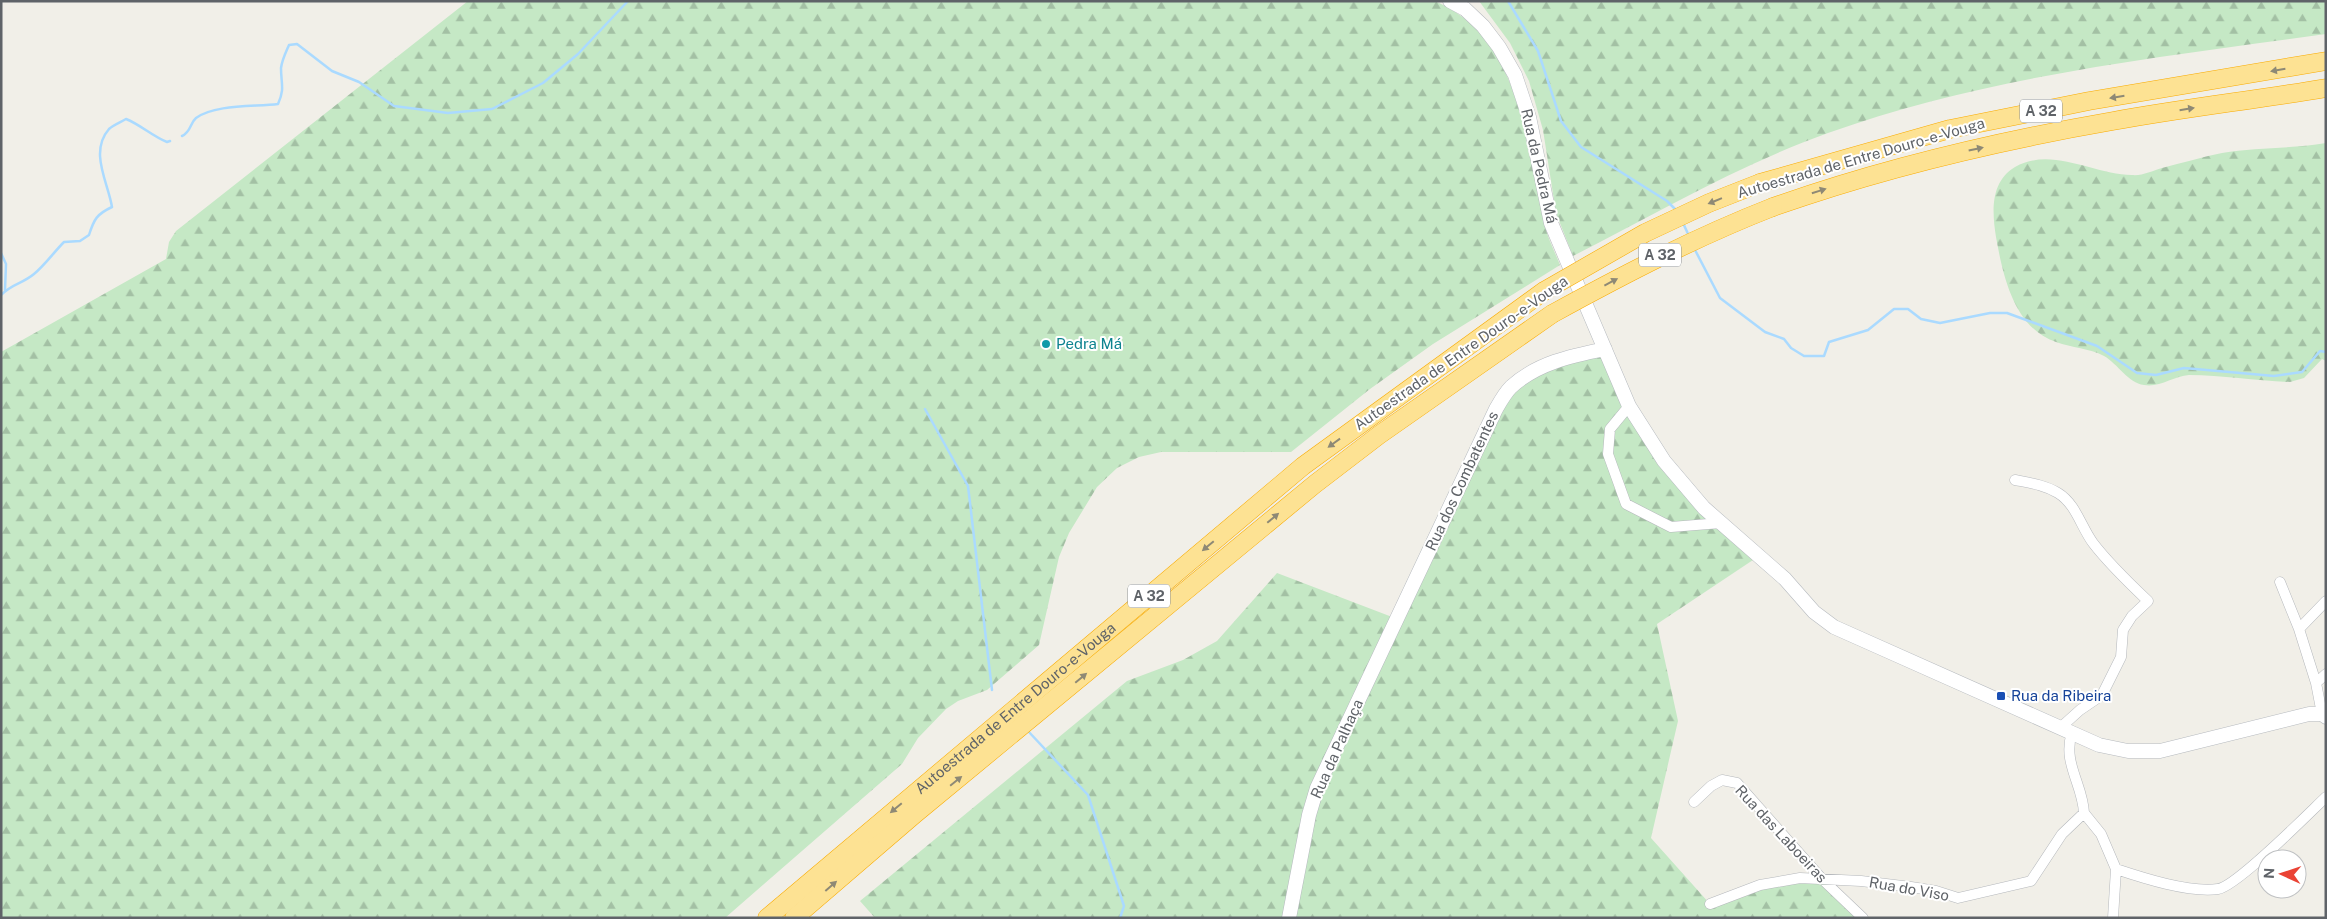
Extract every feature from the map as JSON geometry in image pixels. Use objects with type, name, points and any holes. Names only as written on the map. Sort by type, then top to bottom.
[{"type":"highway","name":"Autoestrada de Entre Douro-e-Vouga","points":[[767,918],[1303,466],[1544,291],[1645,233],[1710,203],[1760,183],[1950,129],[2089,102],[2326,62]]},
{"type":"highway","name":"Autoestrada de Entre Douro-e-Vouga","points":[[794,918],[915,814],[1315,484],[1379,435],[1552,314],[1664,254],[1720,228],[1821,190],[1960,152],[2112,121],[2326,88]]},
{"type":"main road","name":"Rua da Pedra Má","points":[[1450,1],[1465,9],[1483,26],[1500,47],[1515,75],[1529,118],[1551,223],[1605,349]]},
{"type":"main road","points":[[1605,349],[1629,406],[1664,460],[1704,508],[1785,579],[1814,612],[1834,627],[2099,745],[2128,751],[2160,751],[2309,714],[2324,715]]},
{"type":"main road","name":"Rua dos Combatentes","points":[[1373,671],[1496,409],[1510,388],[1533,370],[1562,359],[1605,349]]},
{"type":"main road","name":"Rua da Palhaça","points":[[1289,918],[1309,815],[1317,788],[1373,671]]},
{"type":"street","points":[[1629,406],[1610,429],[1608,454],[1626,504],[1671,527],[1721,523]]},
{"type":"street","points":[[2014,480],[2044,486],[2060,493],[2068,501],[2092,542],[2120,575],[2148,601],[2132,616],[2123,630],[2121,657],[2102,695],[2080,710],[2066,731],[2071,769],[2083,799],[2084,813],[2101,834],[2116,869],[2113,918]]},
{"type":"street","points":[[2280,582],[2299,629],[2324,715]]},
{"type":"street","points":[[2299,629],[2326,601]]},
{"type":"street","points":[[2316,683],[2326,674]]},
{"type":"street","name":"Rua das Laboeiras","points":[[1694,802],[1711,786],[1722,780],[1737,784],[1822,879],[1863,918]]},
{"type":"street","points":[[2116,869],[2149,880],[2197,888],[2219,889],[2276,846],[2326,797]]},
{"type":"street","name":"Rua do Viso","points":[[1710,904],[1760,885],[1800,878],[1911,887],[1936,891],[1958,898],[2001,889],[2031,881],[2062,834],[2084,813]]},
{"type":"green space","points":[[468,1],[1435,1],[1464,18],[1486,41],[1503,68],[1516,98],[1525,130],[1546,231],[1560,265],[1433,344],[1370,389],[1291,452],[1161,452],[1139,457],[1117,468],[1097,487],[1069,533],[1059,557],[1039,645],[987,690],[958,701],[946,709],[918,738],[902,764],[725,918],[1,918],[1,352],[166,259],[169,242],[176,231]]},
{"type":"green space","points":[[1479,1],[2326,1],[2326,34],[2137,60],[2074,71],[1949,97],[1888,113],[1828,133],[1762,160],[1699,190],[1573,256],[1556,213],[1543,130],[1529,81],[1510,43]]},
{"type":"green space","points":[[2326,143],[2326,361],[2322,359],[2304,378],[2290,382],[2189,375],[2155,385],[2138,384],[2104,356],[2056,342],[2042,335],[2020,313],[2002,268],[1994,218],[1997,189],[2007,173],[2015,167],[2029,161],[2044,159],[2073,163],[2118,174],[2136,175],[2222,153]]},
{"type":"green space","points":[[1605,349],[1664,461],[1759,556],[1657,624],[1678,721],[1651,838],[1710,904],[1760,885],[1822,879],[1863,918],[875,918],[860,901],[1127,681],[1183,660],[1217,641],[1277,573],[1400,620],[1496,409],[1533,370]]},
{"type":"waterway","points":[[182,136],[196,118],[214,110],[278,104],[282,90],[281,68],[283,59],[289,45],[297,44],[332,71],[359,82],[394,106],[448,113],[492,109],[543,83],[578,54],[628,1]]},
{"type":"waterway","points":[[1508,1],[1538,51],[1561,121],[1581,147],[1667,201],[1677,211]]},
{"type":"waterway","points":[[1,295],[34,274],[64,242],[80,241],[89,235],[97,218],[112,207],[100,157],[100,147],[109,129],[126,119],[162,140],[170,141]]},
{"type":"waterway","points":[[1683,223],[1689,236]]},
{"type":"waterway","points":[[1694,248],[1720,298],[1765,332],[1784,339],[1791,348],[1804,356],[1824,356],[1829,342],[1868,330],[1894,309],[1908,309],[1921,319],[1940,323],[1990,313],[2007,313],[2097,346],[2137,373],[2156,375],[2184,368],[2274,376],[2302,372],[2320,351],[2326,352]]},
{"type":"waterway","points":[[1,253],[6,264],[5,290]]},
{"type":"waterway","points":[[925,409],[968,486],[992,690]]},
{"type":"waterway","points":[[1028,731],[1088,795],[1124,906],[1120,918]]},
{"type":"place","name":"Pedra Má","points":[[1046,344]]},
{"type":"place","name":"Rua da Ribeira","points":[[2001,696]]}]
